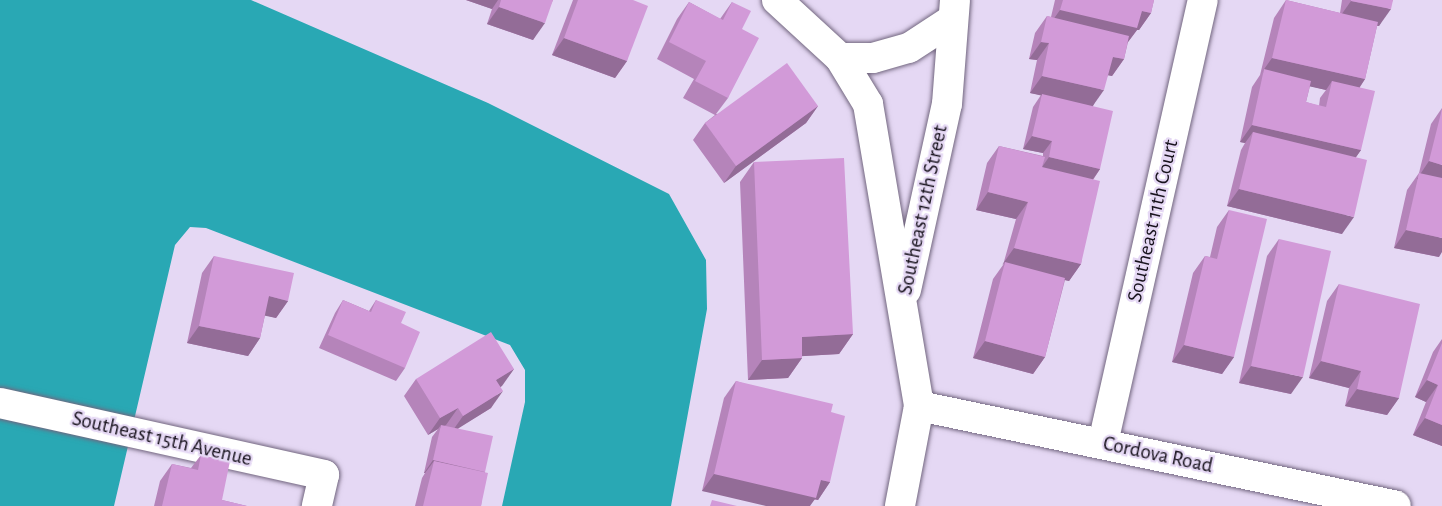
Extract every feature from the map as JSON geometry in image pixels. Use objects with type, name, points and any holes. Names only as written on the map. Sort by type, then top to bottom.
[{"type":"street","points":[[777,0],[840,58],[868,104],[903,304]]},
{"type":"street","name":"Southeast 11th Court","points":[[1102,442],[1203,0]]},
{"type":"street","name":"Southeast 12th Street","points":[[840,58],[873,58],[909,48],[954,10]]},
{"type":"street","name":"Southeast 12th Street","points":[[900,506],[920,406],[903,304],[947,104],[954,10]]},
{"type":"street","name":"Southeast 15th Avenue","points":[[0,403],[324,475],[317,506]]},
{"type":"street","name":"Cordova Road","points":[[920,406],[1102,442],[1396,506]]},
{"type":"water","points":[[0,0],[251,0],[488,103],[669,194],[706,260],[707,309],[671,506],[502,506],[525,402],[525,370],[510,345],[206,228],[190,227],[175,245],[114,506],[0,506]]},
{"type":"building","points":[[501,0],[553,0],[545,23],[499,7]]},
{"type":"building","points":[[578,0],[633,0],[648,6],[627,61],[564,38]]},
{"type":"building","points":[[1063,0],[1154,0],[1151,13],[1142,11],[1137,28],[1060,10]]},
{"type":"building","points":[[1286,0],[1378,22],[1365,79],[1272,58]]},
{"type":"building","points":[[1351,0],[1393,0],[1391,9]]},
{"type":"building","points":[[689,2],[723,20],[732,2],[751,11],[742,29],[759,38],[728,98],[695,81],[706,61],[669,42]]},
{"type":"building","points":[[1047,16],[1129,36],[1124,59],[1113,57],[1104,90],[1042,76],[1049,43],[1041,42]]},
{"type":"building","points":[[787,63],[818,106],[736,166],[705,123]]},
{"type":"building","points":[[1264,69],[1311,81],[1306,102],[1326,107],[1332,81],[1375,91],[1361,150],[1252,125]]},
{"type":"building","points":[[1042,94],[1113,111],[1100,169],[1049,157],[1052,141],[1032,136]]},
{"type":"building","points":[[1442,109],[1442,165],[1429,161]]},
{"type":"building","points":[[1253,132],[1367,160],[1354,217],[1239,189]]},
{"type":"building","points":[[999,146],[1045,157],[1042,167],[1100,181],[1081,264],[1014,248],[1028,202],[988,192]]},
{"type":"building","points":[[844,158],[853,334],[802,337],[802,358],[762,360],[754,162]]},
{"type":"building","points":[[1419,173],[1442,178],[1442,238],[1406,230]]},
{"type":"building","points":[[1229,210],[1267,219],[1234,357],[1184,345],[1205,256],[1217,259]]},
{"type":"building","points":[[1279,239],[1331,251],[1303,377],[1251,366]]},
{"type":"building","points":[[214,256],[294,273],[288,301],[269,296],[260,338],[199,326]]},
{"type":"building","points":[[1005,262],[1065,278],[1045,357],[985,341]]},
{"type":"building","points":[[1339,284],[1420,304],[1399,398],[1357,389],[1361,371],[1321,361]]},
{"type":"building","points":[[343,300],[371,312],[376,300],[406,312],[401,323],[420,332],[405,368],[328,335]]},
{"type":"building","points":[[491,332],[514,369],[496,380],[503,391],[463,416],[458,408],[440,418],[416,379]]},
{"type":"building","points":[[1442,343],[1442,425],[1425,418],[1438,385],[1427,380]]},
{"type":"building","points":[[736,381],[833,404],[831,412],[845,416],[830,482],[821,480],[816,498],[714,474]]},
{"type":"building","points":[[441,425],[493,436],[485,472],[433,460]]},
{"type":"building","points":[[201,455],[230,461],[222,500],[247,506],[162,506],[172,464],[198,470]]},
{"type":"building","points":[[434,461],[488,473],[481,506],[423,506]]},
{"type":"building","points":[[712,500],[737,506],[710,506]]}]
